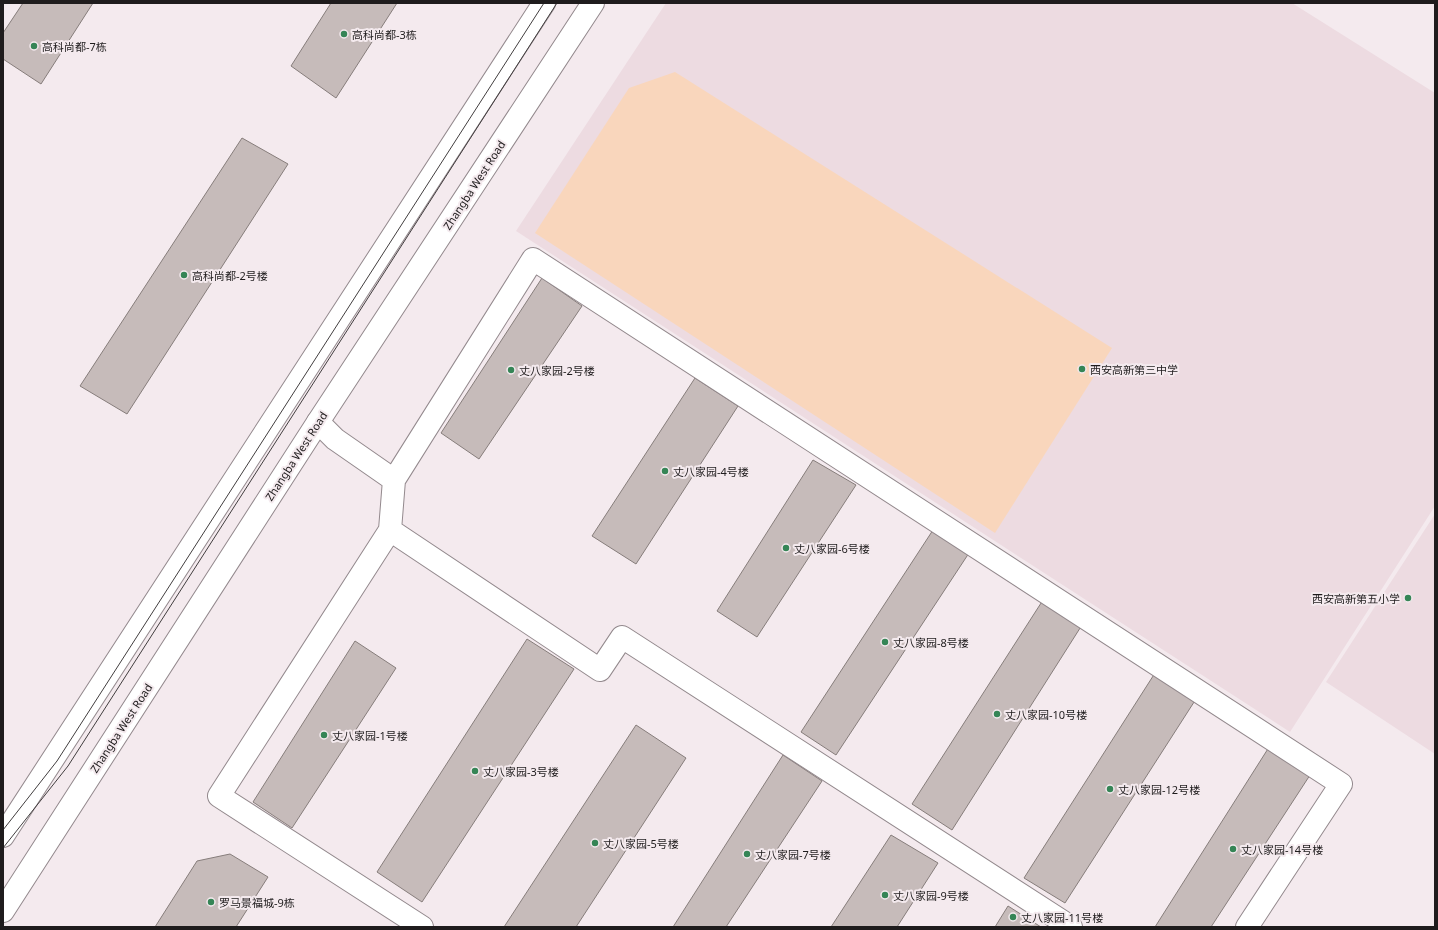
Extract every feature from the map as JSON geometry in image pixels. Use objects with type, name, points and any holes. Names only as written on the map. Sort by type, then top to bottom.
[{"type":"street","points":[[3,836],[544,3]]},
{"type":"street","name":"Zhangba West Road","points":[[3,911],[318,422],[593,3]]},
{"type":"street","points":[[422,927],[219,796],[390,530],[394,480],[534,260],[1341,784],[1247,927]]},
{"type":"street","points":[[318,422],[335,439],[394,480]]},
{"type":"street","points":[[390,530],[600,670],[622,637],[1071,927]]},
{"type":"shaded area","name":"西安高新第三中学","points":[[666,3],[1292,3],[1435,93],[1435,506],[1290,732],[516,231]]},
{"type":"shaded area","points":[[675,72],[1112,348],[995,533],[535,233],[629,88]]},
{"type":"shaded area","name":"西安高新第五小学","points":[[1435,514],[1435,754],[1326,682]]},
{"type":"building","name":"高科尚都-7栋","points":[[23,3],[93,3],[41,84],[3,59],[3,33]]},
{"type":"building","name":"高科尚都-3栋","points":[[331,3],[397,3],[336,98],[291,66]]},
{"type":"building","name":"高科尚都-2号楼","points":[[242,138],[288,164],[127,414],[80,386]]},
{"type":"building","name":"丈八家园-2号楼","points":[[542,278],[582,306],[479,459],[441,433]]},
{"type":"building","name":"丈八家园-4号楼","points":[[695,378],[738,406],[636,564],[592,536]]},
{"type":"building","name":"丈八家园-6号楼","points":[[813,460],[856,485],[757,637],[717,611]]},
{"type":"building","name":"丈八家园-8号楼","points":[[933,530],[969,553],[836,755],[801,732]]},
{"type":"building","name":"丈八家园-10号楼","points":[[1043,600],[1082,625],[952,830],[912,804]]},
{"type":"building","name":"丈八家园-3号楼","points":[[527,639],[574,669],[422,902],[377,872]]},
{"type":"building","name":"丈八家园-1号楼","points":[[355,641],[396,668],[292,828],[253,802]]},
{"type":"building","name":"丈八家园-12号楼","points":[[1155,673],[1196,699],[1065,903],[1024,878]]},
{"type":"building","name":"丈八家园-5号楼","points":[[636,725],[686,758],[576,927],[504,927]]},
{"type":"building","name":"丈八家园-14号楼","points":[[1271,744],[1312,772],[1211,927],[1155,927]]},
{"type":"building","name":"丈八家园-7号楼","points":[[783,755],[822,781],[726,927],[673,927]]},
{"type":"building","name":"丈八家园-9号楼","points":[[891,835],[938,863],[897,927],[831,927]]},
{"type":"building","name":"罗马景福城-9栋","points":[[230,854],[268,877],[236,927],[155,927],[197,861]]},
{"type":"building","name":"丈八家园-11号楼","points":[[1008,906],[1041,927],[995,927]]},
{"type":"tram line","points":[[3,830],[57,761],[544,3]]},
{"type":"tram line","points":[[3,848],[68,766],[557,3]]},
{"type":"place","name":"高科尚都-3栋","points":[[344,34]]},
{"type":"place","name":"高科尚都-7栋","points":[[34,46]]},
{"type":"place","name":"高科尚都-2号楼","points":[[184,275]]},
{"type":"place","name":"西安高新第三中学","points":[[1082,369]]},
{"type":"place","name":"丈八家园-2号楼","points":[[511,370]]},
{"type":"place","name":"丈八家园-4号楼","points":[[665,471]]},
{"type":"place","name":"丈八家园-6号楼","points":[[786,548]]},
{"type":"place","name":"西安高新第五小学","points":[[1408,598]]},
{"type":"place","name":"丈八家园-8号楼","points":[[885,642]]},
{"type":"place","name":"丈八家园-10号楼","points":[[997,714]]},
{"type":"place","name":"丈八家园-1号楼","points":[[324,735]]},
{"type":"place","name":"丈八家园-3号楼","points":[[475,771]]},
{"type":"place","name":"丈八家园-12号楼","points":[[1110,789]]},
{"type":"place","name":"丈八家园-5号楼","points":[[595,843]]},
{"type":"place","name":"丈八家园-14号楼","points":[[1233,849]]},
{"type":"place","name":"丈八家园-7号楼","points":[[747,854]]},
{"type":"place","name":"丈八家园-9号楼","points":[[885,895]]},
{"type":"place","name":"罗马景福城-9栋","points":[[211,902]]},
{"type":"place","name":"丈八家园-11号楼","points":[[1013,917]]}]
